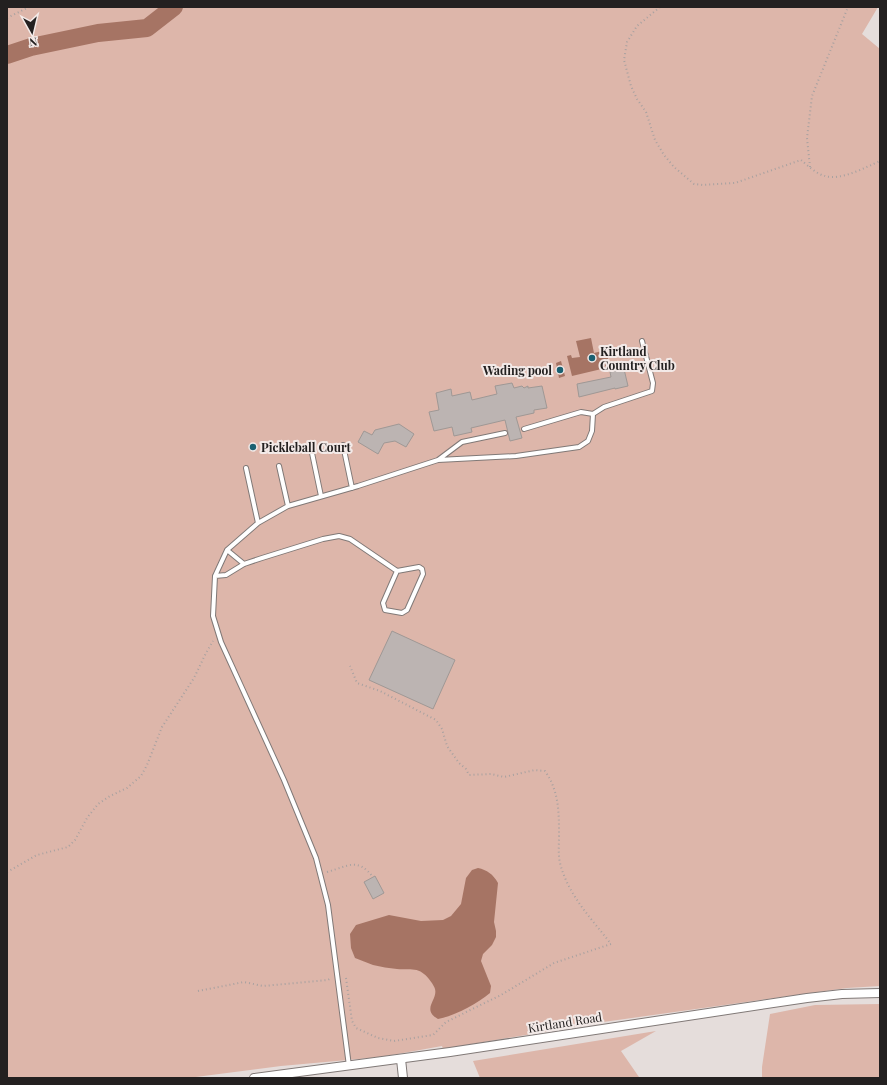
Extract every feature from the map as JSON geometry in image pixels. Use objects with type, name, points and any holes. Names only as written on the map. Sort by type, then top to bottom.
[{"type":"street","name":"Kirtland Road","points":[[254,1078],[401,1059],[807,998],[842,994],[880,993]]},
{"type":"street","points":[[401,1059],[403,1078]]},
{"type":"lane","points":[[524,429],[581,412],[593,414],[604,407],[652,391],[653,383],[642,341]]},
{"type":"lane","points":[[349,1066],[328,905],[316,858],[284,780],[218,634],[213,616],[215,576],[226,550],[258,523],[288,506],[352,488],[438,460],[516,456],[578,447],[588,441],[592,431],[593,414]]},
{"type":"lane","points":[[438,460],[462,442],[505,433]]},
{"type":"lane","points":[[343,445],[352,488]]},
{"type":"lane","points":[[312,453],[321,496]]},
{"type":"lane","points":[[280,466],[288,506]]},
{"type":"lane","points":[[246,468],[258,523]]},
{"type":"lane","points":[[215,576],[226,575],[244,564],[323,538],[339,536],[350,539],[397,571],[419,567],[422,569],[423,574],[407,610],[402,613],[385,610],[384,603],[397,571]]},
{"type":"lane","points":[[226,550],[244,564]]},
{"type":"path","points":[[7,18],[30,7]]},
{"type":"path","points":[[660,7],[637,26],[627,42],[624,60],[631,86],[637,99],[646,112],[655,140],[674,168],[694,184],[703,185],[735,183],[802,160],[810,167],[826,176],[841,176],[856,172],[880,161]]},
{"type":"path","points":[[810,167],[807,138],[812,96],[848,7]]},
{"type":"path","points":[[7,872],[37,855],[68,847],[75,840],[87,818],[98,804],[127,788],[141,776],[162,727],[194,678],[206,653],[218,634]]},
{"type":"path","points":[[198,991],[244,982],[263,986],[328,980],[337,974],[344,974],[352,1021],[356,1028],[378,1038],[394,1041],[433,1035],[446,1022],[501,995],[554,963],[611,944],[581,907],[568,884],[560,862],[558,850],[559,808],[551,779],[545,770],[535,770],[504,777],[491,774],[469,775],[466,769],[459,763],[447,746],[442,729],[436,720],[380,691],[357,683],[350,666]]},
{"type":"path","points":[[320,874],[356,864],[363,866],[373,877]]},
{"type":"shaded area","name":"Kirtland Country Club","points":[[7,7],[878,7],[862,34],[880,49],[880,986],[847,988],[596,1023],[443,1049],[442,1046],[381,1057],[281,1066],[188,1078],[7,1078]]},
{"type":"shaded area","name":"Kirtland Country Club","points":[[591,338],[594,353],[606,350],[610,367],[572,376],[567,356],[571,355],[572,358],[580,357],[576,341]]},
{"type":"shaded area","name":"Wading pool","points":[[561,361],[565,376],[559,378],[556,363]]},
{"type":"shaded area","points":[[478,868],[490,873],[498,883],[494,922],[496,937],[492,945],[483,954],[481,961],[491,986],[490,993],[465,1009],[438,1019],[433,1015],[430,1008],[435,989],[426,975],[418,970],[397,969],[373,965],[355,958],[351,948],[350,934],[356,925],[389,915],[421,921],[443,920],[451,916],[461,904],[466,878],[472,870]]},
{"type":"shaded area","points":[[880,1004],[880,1078],[762,1078],[762,1067],[770,1014],[815,1005]]},
{"type":"shaded area","points":[[656,1031],[621,1051],[639,1077],[643,1078],[480,1078],[473,1061]]},
{"type":"building","name":"Kirtland Country Club","points":[[624,369],[628,386],[579,397],[577,384],[611,377],[610,372]]},
{"type":"building","points":[[512,383],[514,388],[522,386],[524,388],[528,386],[528,388],[542,386],[547,408],[534,410],[534,413],[516,417],[522,438],[510,441],[505,420],[471,428],[472,432],[454,436],[452,427],[434,431],[429,412],[439,410],[436,393],[451,389],[452,396],[470,392],[472,400],[497,394],[495,386]]},
{"type":"building","points":[[399,424],[414,434],[406,447],[395,441],[384,443],[378,454],[358,442],[364,431],[372,435],[375,430]]},
{"type":"building","points":[[392,631],[455,660],[433,709],[369,680]]},
{"type":"building","points":[[375,876],[384,893],[373,899],[364,882]]},
{"type":"waterway","points":[[7,55],[31,47],[98,33],[147,28],[174,7]]},
{"type":"place","name":"Kirtland Country Club","points":[[592,358]]},
{"type":"place","name":"Wading pool","points":[[560,370]]},
{"type":"place","name":"Pickleball Court","points":[[253,447]]}]
